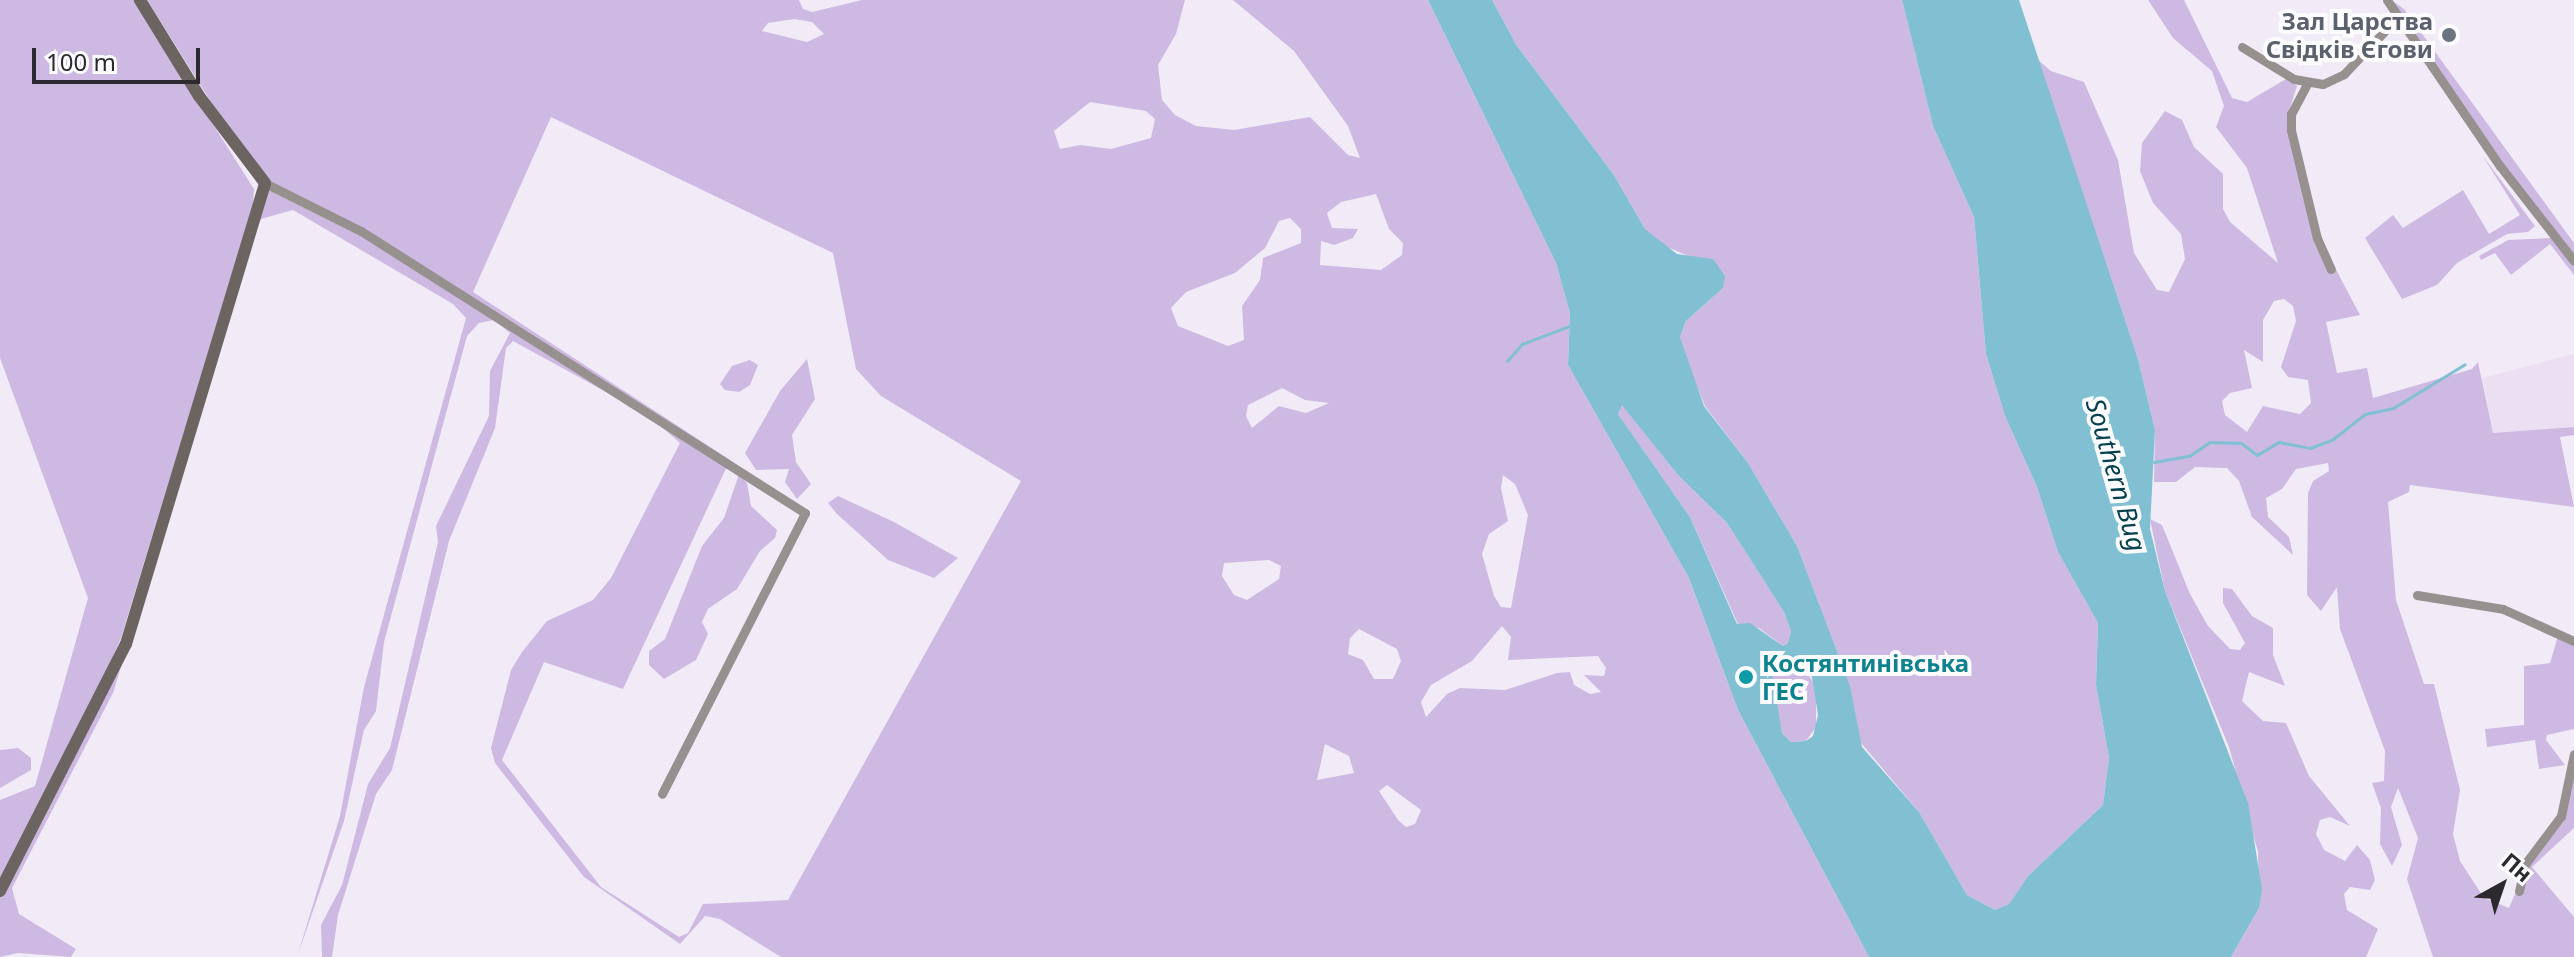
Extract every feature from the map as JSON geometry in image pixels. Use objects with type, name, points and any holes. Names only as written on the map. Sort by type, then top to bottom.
[{"type":"street","points":[[140,0],[199,96],[265,183],[374,239],[805,513],[662,794]]},
{"type":"street","points":[[2387,0],[2574,261]]},
{"type":"street","points":[[2242,47],[2307,84],[2344,74],[2397,18]]},
{"type":"street","points":[[2307,84],[2291,114],[2291,130],[2317,238],[2331,269]]},
{"type":"street","points":[[0,891],[126,644],[265,183]]},
{"type":"street","points":[[2417,595],[2503,609],[2574,641]]},
{"type":"street","points":[[2519,891],[2525,864],[2561,816],[2574,754]]},
{"type":"shaded area","points":[[0,0],[134,0],[254,189],[253,205],[121,638],[86,721],[0,879],[0,800],[35,786],[88,598],[0,358]]},
{"type":"shaded area","points":[[147,0],[799,0],[803,9],[812,12],[862,0],[1185,0],[1176,34],[1158,65],[1162,100],[1175,115],[1196,126],[1234,130],[1310,117],[1348,155],[1360,158],[1348,126],[1294,51],[1233,0],[1428,0],[1556,263],[1570,313],[1568,365],[1689,578],[1738,710],[1869,957],[781,957],[720,919],[705,916],[680,944],[584,877],[495,763],[491,748],[511,670],[522,652],[547,621],[593,600],[611,578],[680,443],[648,415],[513,341],[506,348],[495,428],[449,541],[392,770],[376,794],[338,915],[332,957],[322,957],[321,925],[342,885],[368,784],[390,748],[438,542],[436,526],[489,416],[490,371],[510,333],[494,320],[479,323],[467,336],[384,642],[376,711],[364,730],[344,821],[297,957],[340,816],[364,687],[466,318],[453,304],[293,210],[261,219],[252,236],[113,693],[12,888],[19,914],[76,949],[71,957],[18,953],[0,957],[0,888],[113,681],[263,185]],"holes":[[[794,19],[812,22],[824,34],[807,42],[762,31],[768,23]],[[1090,102],[1146,111],[1155,119],[1151,138],[1111,149],[1080,145],[1060,149],[1054,131]],[[551,117],[833,253],[856,369],[881,396],[1021,481],[788,900],[703,904],[688,933],[679,937],[601,887],[502,760],[544,662],[623,689],[730,460],[473,292]],[[1376,194],[1389,229],[1403,243],[1402,255],[1381,270],[1320,265],[1321,241],[1334,245],[1353,238],[1358,229],[1332,228],[1327,213],[1341,202]],[[1290,218],[1301,229],[1301,243],[1263,258],[1260,280],[1242,306],[1244,340],[1228,346],[1178,326],[1171,308],[1186,292],[1235,273],[1265,248],[1279,221]],[[1282,388],[1305,400],[1329,403],[1306,413],[1279,406],[1252,428],[1246,416],[1248,405]],[[1503,475],[1515,484],[1528,515],[1511,608],[1501,607],[1494,596],[1482,554],[1489,534],[1508,521],[1501,488]],[[1269,560],[1281,566],[1279,579],[1247,600],[1234,595],[1222,576],[1224,563]],[[1502,626],[1511,637],[1508,660],[1598,656],[1606,668],[1604,676],[1584,675],[1601,692],[1590,694],[1574,685],[1570,672],[1557,673],[1505,690],[1460,688],[1447,694],[1426,717],[1421,702],[1431,685],[1472,661]],[[1359,629],[1397,649],[1401,661],[1393,679],[1374,679],[1363,660],[1348,654],[1350,638]],[[1325,744],[1349,756],[1354,773],[1317,780]],[[1387,785],[1421,810],[1415,824],[1406,827],[1379,791]]]},
{"type":"shaded area","points":[[1492,0],[1902,0],[1933,126],[1974,217],[1986,354],[2005,416],[2037,487],[2058,552],[2098,623],[2096,685],[2109,758],[2103,805],[2028,876],[2009,904],[1995,910],[1967,895],[1919,812],[1857,738],[1849,686],[1797,546],[1748,463],[1705,406],[1683,353],[1680,337],[1686,321],[1723,288],[1686,255],[1658,243],[1645,229],[1614,175],[1517,46]]},
{"type":"shaded area","points":[[2148,0],[2184,0],[2232,98],[2247,102],[2286,79],[2297,86],[2290,108],[2312,224],[2360,315],[2326,322],[2337,373],[2367,368],[2373,398],[2472,369],[2478,362],[2493,433],[2574,427],[2574,435],[2560,437],[2574,507],[2410,485],[2409,492],[2388,502],[2396,600],[2424,684],[2434,684],[2460,790],[2453,834],[2460,861],[2484,898],[2509,908],[2524,873],[2564,820],[2574,761],[2574,828],[2532,867],[2574,917],[2574,957],[2433,957],[2407,879],[2418,838],[2398,788],[2391,807],[2402,845],[2392,866],[2380,844],[2381,808],[2372,783],[2384,781],[2385,751],[2340,629],[2337,587],[2321,611],[2307,595],[2308,493],[2313,481],[2329,471],[2328,463],[2296,469],[2282,489],[2266,498],[2268,517],[2289,537],[2293,555],[2252,517],[2239,481],[2227,468],[2195,467],[2176,482],[2154,482],[2155,430],[2138,359],[2038,60],[2051,71],[2084,82],[2118,160],[2134,253],[2157,290],[2169,292],[2185,259],[2181,234],[2153,203],[2140,171],[2142,143],[2165,111],[2182,120],[2194,147],[2223,174],[2223,209],[2230,222],[2278,263],[2247,168],[2216,127],[2224,106],[2212,71],[2173,38]],"holes":[[[2284,299],[2293,306],[2296,321],[2281,367],[2288,377],[2308,380],[2311,403],[2300,414],[2263,406],[2247,432],[2225,415],[2222,401],[2230,393],[2252,388],[2244,350],[2263,362],[2263,320],[2274,301]]]},
{"type":"shaded area","points":[[2391,0],[2404,9],[2574,243],[2574,257],[2519,191]]},
{"type":"shaded area","points":[[2482,155],[2535,226],[2528,232],[2507,234],[2457,263],[2437,285],[2402,299],[2365,238],[2393,215],[2403,228],[2463,190],[2489,234],[2520,215]]},
{"type":"shaded area","points":[[2551,238],[2574,266],[2574,275],[2550,244],[2511,275],[2495,253],[2481,260],[2479,256],[2508,240]]},
{"type":"shaded area","points":[[2574,354],[2574,427],[2493,433],[2482,378]]},
{"type":"shaded area","points":[[807,359],[815,399],[792,435],[796,462],[811,484],[797,499],[785,482],[789,469],[756,470],[745,453],[780,391]]},
{"type":"shaded area","points":[[750,360],[758,365],[750,385],[739,392],[725,390],[720,384],[732,366]]},
{"type":"shaded area","points":[[1622,404],[1678,475],[1727,523],[1784,612],[1791,631],[1788,643],[1783,646],[1759,628],[1738,624],[1690,517],[1618,414]]},
{"type":"shaded area","points":[[739,474],[747,483],[751,506],[777,530],[775,538],[760,551],[737,589],[708,609],[702,622],[708,634],[696,660],[664,679],[649,665],[649,651],[665,639],[702,546],[724,518]]},
{"type":"shaded area","points":[[838,496],[894,522],[958,558],[934,578],[888,560],[828,503]]},
{"type":"shaded area","points":[[2150,519],[2162,525],[2190,594],[2208,626],[2230,649],[2240,650],[2245,643],[2223,603],[2223,588],[2232,589],[2252,616],[2273,628],[2273,655],[2285,686],[2249,672],[2242,701],[2263,721],[2286,723],[2309,776],[2350,826],[2330,817],[2320,820],[2316,834],[2324,850],[2345,861],[2357,845],[2370,860],[2375,880],[2370,890],[2350,887],[2344,894],[2347,910],[2378,929],[2366,957],[2231,957],[2259,908],[2258,852],[2229,747],[2165,591]]},
{"type":"shaded area","points":[[2558,636],[2574,643],[2574,729],[2547,735],[2546,740],[2565,765],[2539,769],[2535,740],[2487,747],[2485,729],[2524,725],[2524,666],[2550,663]]},
{"type":"shaded area","points":[[1772,653],[1797,659],[1816,686],[1816,727],[1806,741],[1791,742],[1782,733],[1767,658]]},
{"type":"shaded area","points":[[18,748],[31,758],[31,770],[0,788],[0,750]]},
{"type":"water","name":"Southern Bug","points":[[1428,0],[1492,0],[1517,46],[1614,175],[1645,229],[1677,254],[1713,259],[1725,276],[1723,288],[1686,321],[1680,337],[1704,406],[1748,463],[1797,546],[1850,686],[1862,747],[1919,812],[1967,895],[1995,910],[2009,904],[2028,876],[2103,805],[2109,758],[2096,685],[2098,623],[2058,552],[2037,487],[2005,416],[1986,354],[1974,217],[1933,126],[1902,0],[2019,0],[2138,359],[2155,430],[2150,529],[2165,591],[2248,803],[2262,889],[2259,908],[2231,957],[1869,957],[1738,710],[1689,578],[1568,365],[1570,313],[1556,263]],"holes":[[[1622,405],[1678,475],[1727,523],[1784,612],[1791,631],[1788,643],[1783,646],[1750,623],[1737,624],[1690,517],[1618,414]],[[1769,655],[1797,659],[1812,677],[1818,715],[1813,736],[1806,741],[1791,742],[1782,733]]]},
{"type":"waterway","points":[[1507,361],[1522,344],[1572,325]]},
{"type":"waterway","points":[[2154,462],[2189,456],[2210,442],[2241,443],[2257,455],[2279,442],[2310,448],[2333,439],[2365,414],[2393,408],[2465,364]]},
{"type":"place","name":"Зал Царства Свідків Єгови","points":[[2449,35]]},
{"type":"place","name":"Костянтинівська ГЕС","points":[[1746,677]]}]
